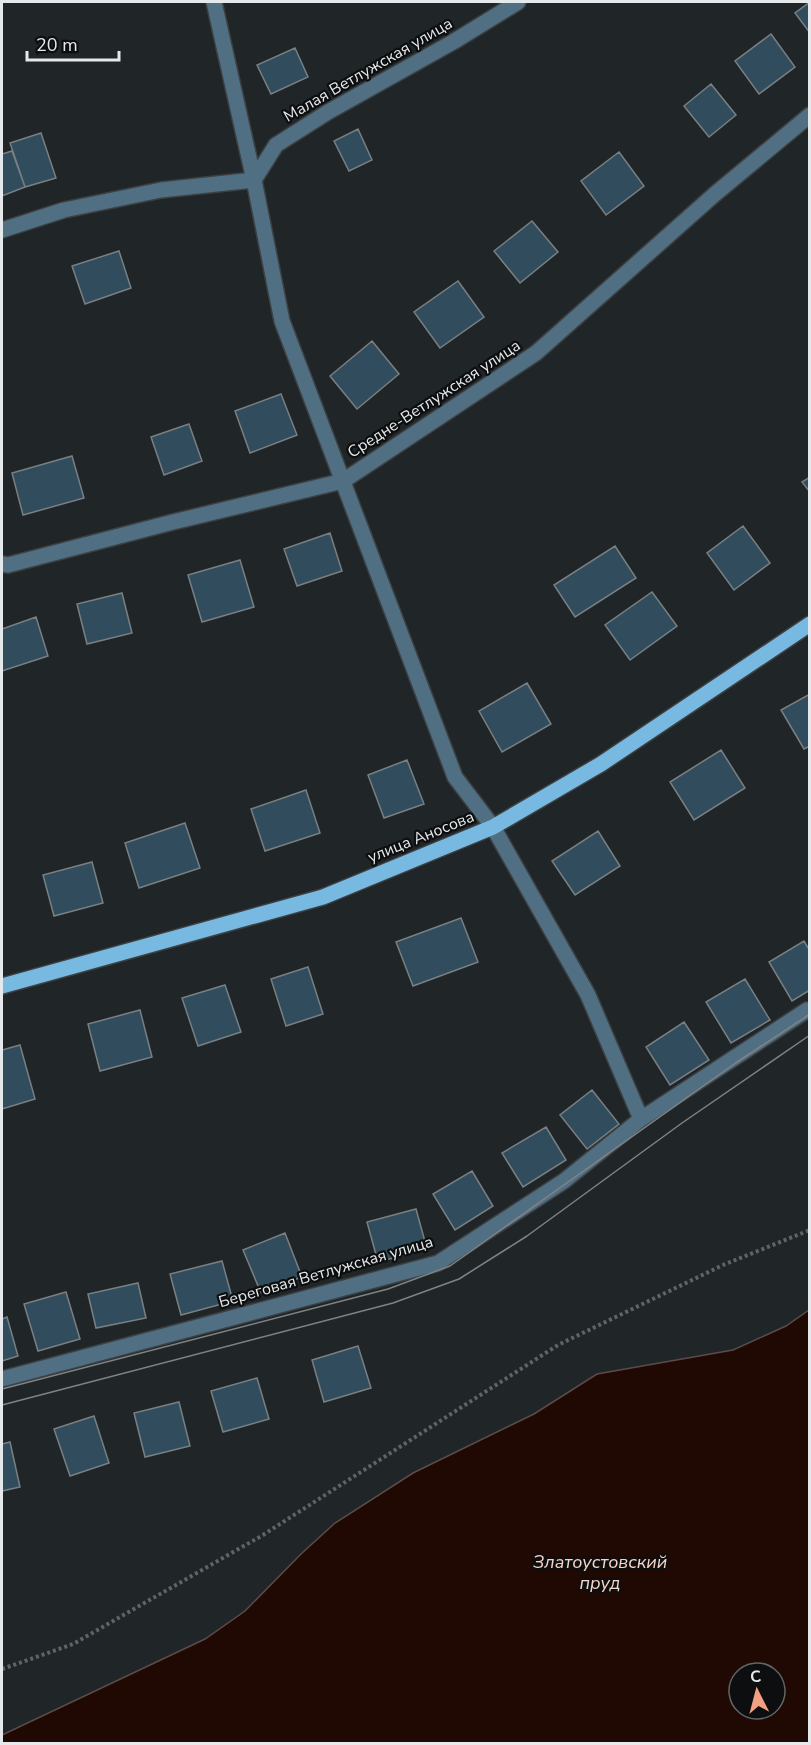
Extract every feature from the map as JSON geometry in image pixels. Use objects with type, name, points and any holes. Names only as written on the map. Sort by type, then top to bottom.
[{"type":"main road","name":"улица Аносова","points":[[2,986],[323,897],[493,827],[601,764],[810,624]]},
{"type":"street","points":[[214,2],[254,180],[282,321],[455,777],[493,827],[588,995],[641,1119]]},
{"type":"street","name":"Малая Ветлужская улица","points":[[254,180],[276,145],[328,112],[453,42],[518,2]]},
{"type":"street","name":"Средне-Ветлужская улица","points":[[2,564],[8,565],[172,522],[343,481],[536,353],[715,194],[810,115]]},
{"type":"street","points":[[2,230],[64,210],[161,190],[254,180]]},
{"type":"street","name":"Береговая Ветлужская улица","points":[[2,1379],[438,1263],[564,1181],[641,1119],[807,1010]]},
{"type":"path","points":[[2,1669],[73,1644],[254,1541],[558,1345],[723,1265],[810,1230]]},
{"type":"water","name":"Златоустовский пруд","points":[[809,1310],[809,1743],[2,1743],[2,1735],[205,1639],[245,1611],[335,1523],[413,1473],[534,1414],[597,1374],[733,1350],[786,1326]]},
{"type":"building","points":[[810,2],[810,33],[795,13]]},
{"type":"building","points":[[771,34],[795,67],[759,94],[735,61]]},
{"type":"building","points":[[295,48],[308,77],[271,94],[257,65]]},
{"type":"building","points":[[711,84],[736,115],[709,137],[684,106]]},
{"type":"building","points":[[358,129],[372,160],[349,171],[334,141]]},
{"type":"building","points":[[41,133],[56,178],[25,187],[10,143]]},
{"type":"building","points":[[12,151],[25,187],[2,196],[2,154]]},
{"type":"building","points":[[619,152],[644,186],[606,215],[581,181]]},
{"type":"building","points":[[532,221],[558,252],[520,283],[494,251]]},
{"type":"building","points":[[119,251],[131,288],[85,304],[72,266]]},
{"type":"building","points":[[458,281],[484,317],[440,348],[414,312]]},
{"type":"building","points":[[372,341],[399,374],[357,409],[330,376]]},
{"type":"building","points":[[281,394],[297,435],[250,453],[235,411]]},
{"type":"building","points":[[189,424],[202,461],[164,475],[151,437]]},
{"type":"building","points":[[72,456],[84,498],[23,515],[12,473]]},
{"type":"building","points":[[810,477],[810,492],[802,482]]},
{"type":"building","points":[[743,526],[770,563],[734,590],[707,553]]},
{"type":"building","points":[[330,533],[342,571],[297,586],[284,549]]},
{"type":"building","points":[[615,546],[636,578],[575,617],[554,585]]},
{"type":"building","points":[[240,560],[254,607],[202,622],[188,575]]},
{"type":"building","points":[[652,592],[677,626],[630,660],[605,625]]},
{"type":"building","points":[[122,593],[132,633],[87,644],[77,604]]},
{"type":"building","points":[[36,617],[48,656],[2,671],[2,629]]},
{"type":"building","points":[[527,683],[551,724],[502,752],[479,711]]},
{"type":"building","points":[[810,694],[810,746],[804,749],[781,710]]},
{"type":"building","points":[[721,750],[745,788],[694,820],[670,782]]},
{"type":"building","points":[[407,760],[424,804],[384,818],[368,775]]},
{"type":"building","points":[[306,790],[320,833],[265,851],[251,809]]},
{"type":"building","points":[[185,823],[200,868],[139,888],[125,843]]},
{"type":"building","points":[[598,831],[620,866],[575,895],[552,861]]},
{"type":"building","points":[[92,862],[103,903],[54,916],[43,875]]},
{"type":"building","points":[[461,918],[478,962],[413,986],[396,942]]},
{"type":"building","points":[[804,941],[810,951],[810,990],[792,1001],[769,962]]},
{"type":"building","points":[[308,967],[323,1014],[286,1026],[271,979]]},
{"type":"building","points":[[745,979],[770,1020],[731,1043],[706,1002]]},
{"type":"building","points":[[225,985],[241,1032],[198,1046],[182,998]]},
{"type":"building","points":[[140,1010],[152,1057],[100,1071],[88,1024]]},
{"type":"building","points":[[684,1022],[709,1060],[670,1085],[646,1047]]},
{"type":"building","points":[[20,1045],[35,1099],[2,1109],[2,1050]]},
{"type":"building","points":[[592,1090],[619,1124],[587,1149],[560,1115]]},
{"type":"building","points":[[546,1127],[566,1160],[523,1187],[502,1153]]},
{"type":"building","points":[[472,1171],[493,1206],[455,1230],[433,1194]]},
{"type":"building","points":[[416,1209],[427,1249],[378,1262],[367,1222]]},
{"type":"building","points":[[285,1233],[302,1277],[261,1293],[243,1250]]},
{"type":"building","points":[[222,1261],[233,1301],[181,1315],[170,1274]]},
{"type":"building","points":[[138,1283],[146,1318],[96,1328],[88,1294]]},
{"type":"building","points":[[66,1292],[80,1339],[38,1351],[24,1304]]},
{"type":"building","points":[[7,1317],[18,1356],[2,1361],[2,1319]]},
{"type":"building","points":[[358,1346],[371,1388],[324,1402],[312,1360]]},
{"type":"building","points":[[257,1378],[269,1419],[223,1432],[211,1391]]},
{"type":"building","points":[[179,1402],[190,1446],[145,1457],[134,1413]]},
{"type":"building","points":[[94,1416],[109,1463],[70,1476],[54,1429]]},
{"type":"building","points":[[10,1442],[20,1487],[2,1491],[2,1444]]},
{"type":"tram line","points":[[2,1389],[388,1289],[450,1266],[737,1062],[810,1014]]},
{"type":"tram line","points":[[2,1405],[393,1303],[459,1279],[527,1236],[682,1123],[810,1035]]}]
